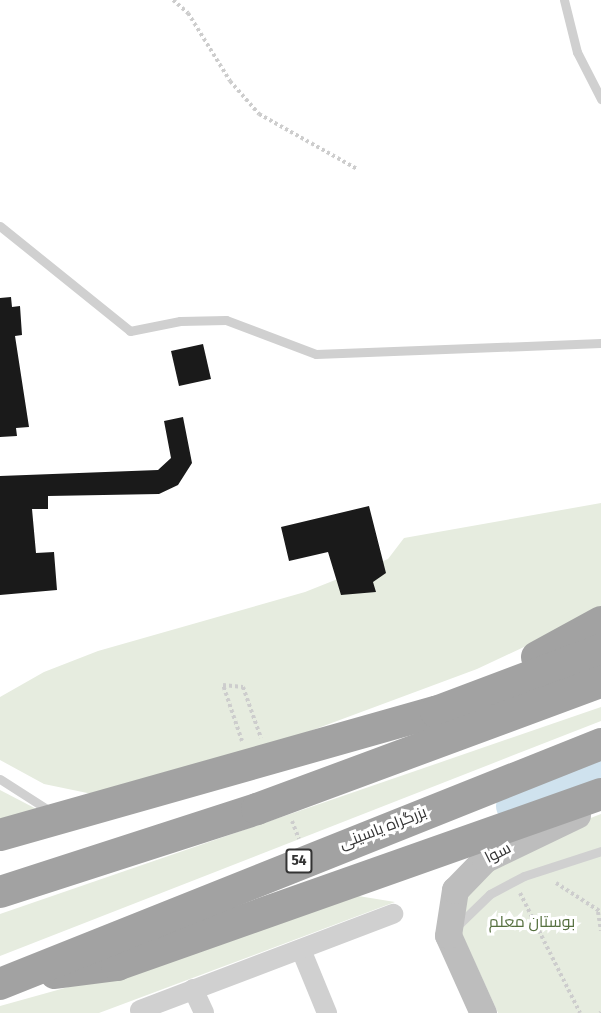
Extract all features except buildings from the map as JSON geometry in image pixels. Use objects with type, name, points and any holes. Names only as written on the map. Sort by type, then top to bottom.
[{"type":"highway","points":[[436,712],[601,622]]},
{"type":"highway","points":[[0,835],[436,712],[601,650]]},
{"type":"highway","points":[[0,892],[123,848],[257,808],[601,682]]},
{"type":"highway","name":"بزرگراه یاسینی","points":[[11,980],[601,744]]},
{"type":"highway","points":[[11,980],[117,965],[601,794]]},
{"type":"highway","points":[[0,871],[123,848]]},
{"type":"main road","name":"سوا","points":[[466,1013],[438,948],[441,941],[450,940],[455,890],[472,867],[601,803]]},
{"type":"main road","points":[[450,940],[483,1013]]},
{"type":"street","points":[[140,1011],[193,989],[302,952],[393,914]]},
{"type":"street","points":[[302,952],[327,1013]]},
{"type":"street","points":[[193,989],[204,1013]]},
{"type":"lane","points":[[564,0],[577,52],[601,99]]},
{"type":"lane","points":[[0,226],[130,331],[180,321],[226,320],[316,354],[601,343]]},
{"type":"lane","points":[[0,778],[60,817]]},
{"type":"lane","points":[[450,940],[490,894],[524,876],[601,851]]},
{"type":"path","points":[[173,0],[188,12],[230,81],[259,114],[357,169]]},
{"type":"path","points":[[233,711],[223,685],[243,687]]},
{"type":"path","points":[[556,883],[600,912],[601,931]]},
{"type":"path","points":[[520,893],[580,1013]]},
{"type":"green space","points":[[601,503],[601,611],[477,669],[259,750],[97,795],[44,784],[0,760],[0,697],[44,672],[98,651],[305,592],[388,559],[404,538]]},
{"type":"green space","points":[[601,707],[601,721],[0,956],[0,914]]},
{"type":"green space","points":[[0,790],[46,814],[0,827]]},
{"type":"green space","name":"بوستان معلم","points":[[601,814],[601,1013],[498,1013],[461,932],[466,883],[554,832]]},
{"type":"green space","points":[[346,894],[395,902],[99,1013],[0,1013],[0,1006],[97,979]]},
{"type":"waterway","points":[[513,806],[601,773]]}]
